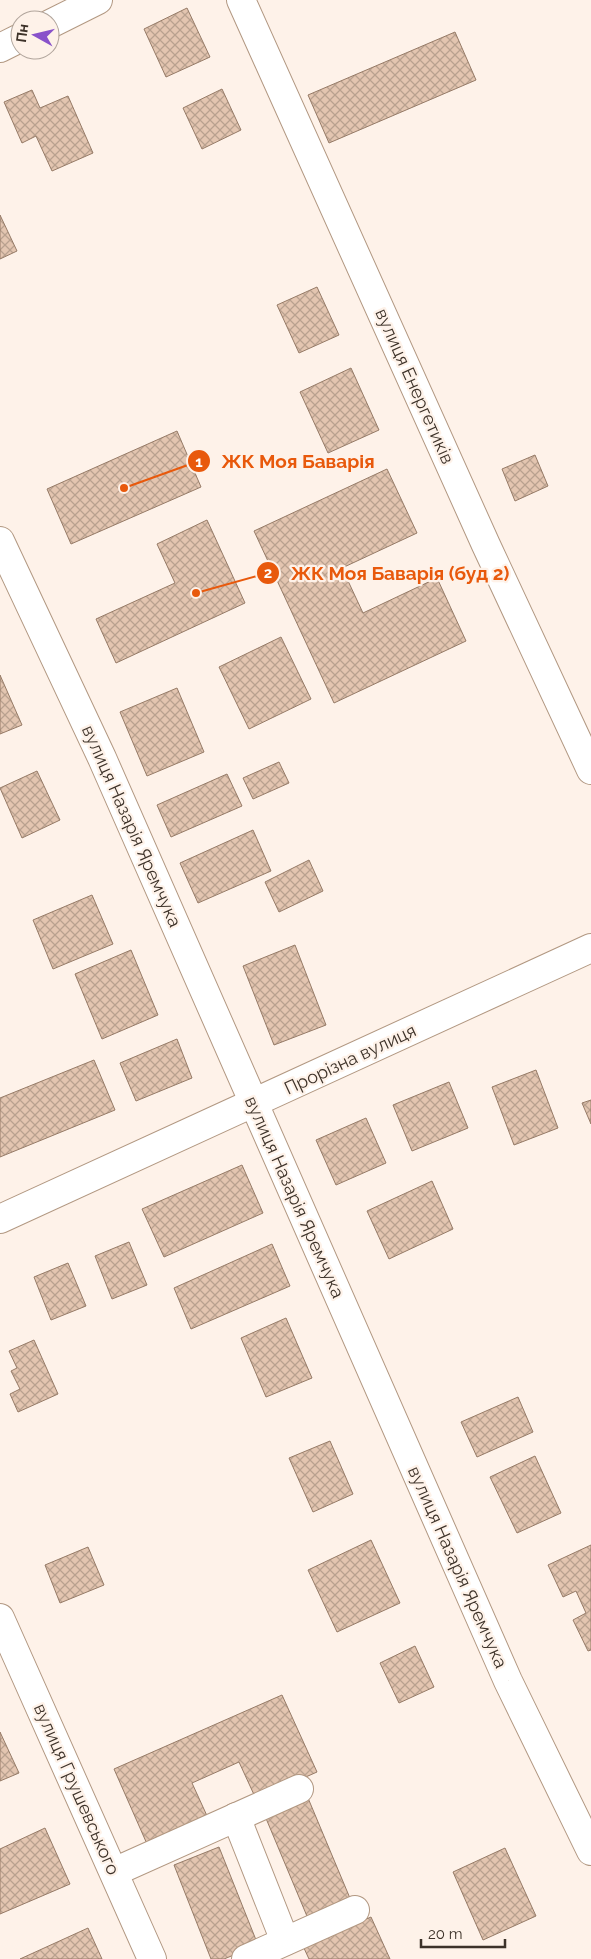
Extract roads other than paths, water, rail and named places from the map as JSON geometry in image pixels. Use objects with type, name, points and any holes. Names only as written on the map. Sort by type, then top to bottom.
[{"type":"street","points":[[60,19],[98,0]]},
{"type":"street","name":"вулиця Енергетиків","points":[[241,0],[486,545],[591,770]]},
{"type":"street","name":"вулиця Назарія Яремчука","points":[[0,541],[102,758],[508,1681],[591,1851]]},
{"type":"street","name":"Прорізна вулиця","points":[[0,1219],[591,948]]},
{"type":"street","name":"вулиця Грушевського","points":[[0,1618],[152,1959]]},
{"type":"street","points":[[114,1872],[299,1789]]},
{"type":"street","points":[[236,1818],[285,1941]]},
{"type":"street","points":[[246,1959],[355,1910]]},
{"type":"place","name":"ЖК Моя Баварія","points":[[124,488]]},
{"type":"place","name":"ЖК Моя Баварія (буд 2)","points":[[196,593]]}]
